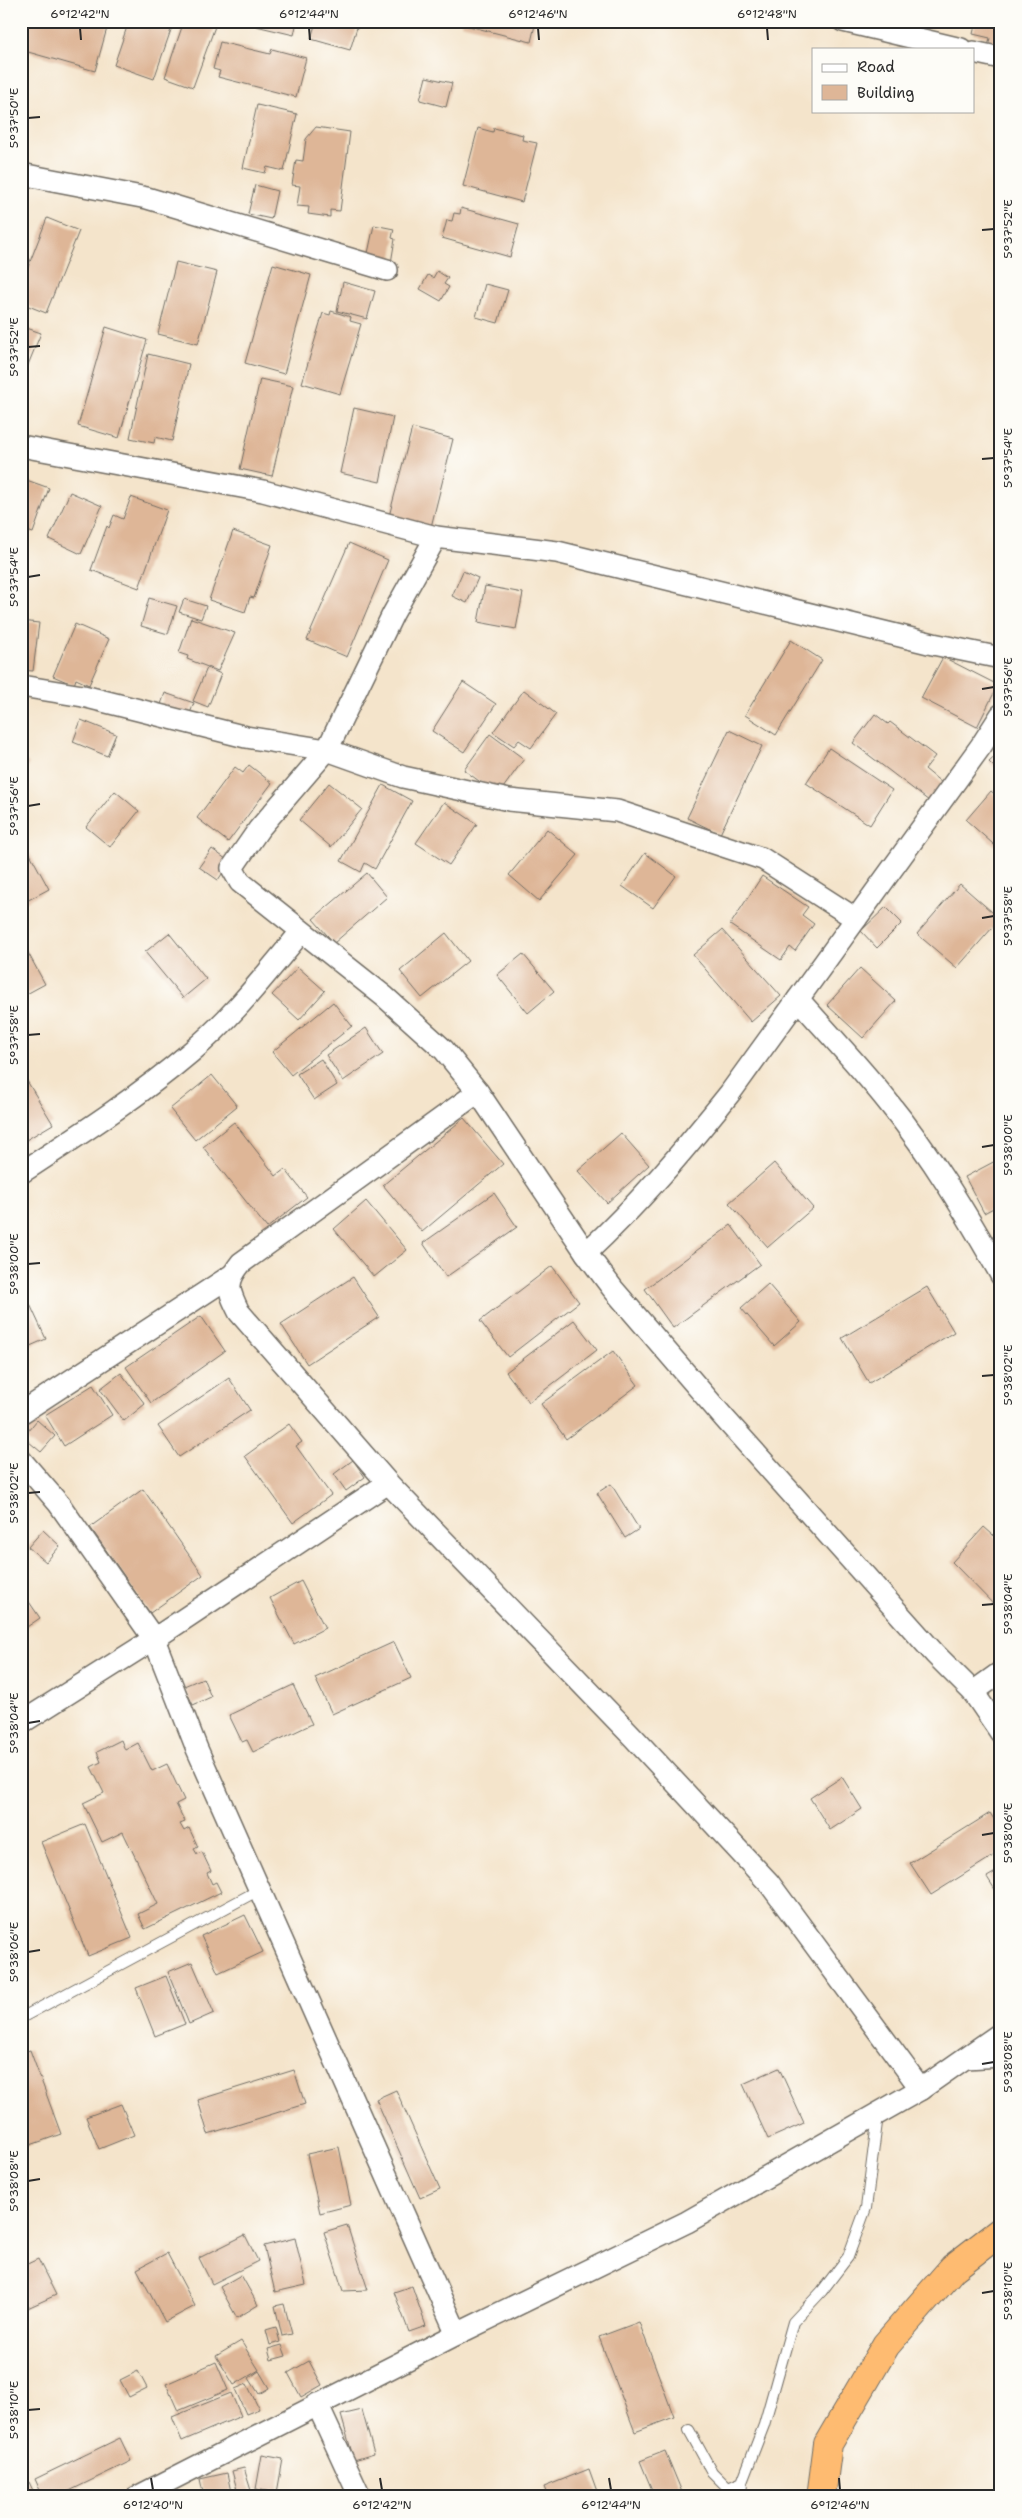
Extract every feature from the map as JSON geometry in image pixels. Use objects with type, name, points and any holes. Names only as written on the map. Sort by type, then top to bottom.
[{"type":"highway","points":[[821,2497],[828,2444],[886,2345],[953,2268],[1001,2231]]},
{"type":"street","points":[[843,21],[957,48]]},
{"type":"street","points":[[974,52],[1001,58]]},
{"type":"street","points":[[21,174],[156,200],[387,270]]},
{"type":"street","points":[[21,446],[263,491],[436,537],[557,552],[933,644],[1001,658]]},
{"type":"street","points":[[436,537],[393,614],[327,750],[259,829],[232,868],[240,882],[385,997],[444,1050],[478,1092],[586,1253],[614,1289],[725,1419],[935,1654],[972,1692],[1001,1733]]},
{"type":"street","points":[[21,686],[83,696],[246,737],[327,750],[403,777],[509,800],[618,811],[763,859],[856,918]]},
{"type":"street","points":[[586,1253],[636,1205],[686,1149],[730,1093],[1001,715]]},
{"type":"street","points":[[21,1173],[140,1092],[192,1051],[244,1001],[301,932]]},
{"type":"street","points":[[798,999],[888,1102],[924,1150],[961,1206],[1001,1275]]},
{"type":"street","points":[[21,1413],[232,1275],[241,1263],[478,1092]]},
{"type":"street","points":[[232,1275],[229,1287],[239,1312],[388,1483],[628,1731],[769,1883],[921,2089]]},
{"type":"street","points":[[21,1460],[59,1504],[154,1639],[197,1749],[457,2334]]},
{"type":"street","points":[[21,1723],[154,1639],[388,1483]]},
{"type":"street","points":[[972,1692],[1001,1672]]},
{"type":"street","points":[[137,2497],[457,2334],[687,2222],[921,2089],[1001,2034]]},
{"type":"street","points":[[964,2058],[1001,2056]]},
{"type":"street","points":[[317,2404],[360,2497]]},
{"type":"lane","points":[[21,2018],[259,1890]]},
{"type":"lane","points":[[741,2497],[742,2482],[764,2425],[793,2322],[822,2291],[848,2257],[866,2208],[878,2114]]},
{"type":"lane","points":[[689,2430],[712,2472],[728,2488],[742,2482]]},
{"type":"building","points":[[21,21],[109,21],[95,71],[21,50]]},
{"type":"building","points":[[129,21],[174,21],[154,79],[114,65]]},
{"type":"building","points":[[184,21],[217,21],[193,87],[165,77]]},
{"type":"building","points":[[257,21],[297,21],[294,35],[256,26]]},
{"type":"building","points":[[316,21],[359,21],[350,50],[311,39]]},
{"type":"building","points":[[462,21],[536,21],[531,42],[461,24]]},
{"type":"building","points":[[976,21],[1001,21],[1001,54],[987,51],[990,38],[973,34]]},
{"type":"building","points":[[220,42],[270,54],[272,49],[306,58],[296,97],[218,77],[220,71],[213,69]]},
{"type":"building","points":[[426,77],[452,83],[446,107],[420,100]]},
{"type":"building","points":[[257,105],[297,114],[284,171],[267,167],[265,173],[243,168]]},
{"type":"building","points":[[316,127],[350,132],[340,211],[330,210],[330,217],[308,214],[309,207],[297,206],[300,186],[292,185],[296,160],[303,161],[306,139]]},
{"type":"building","points":[[478,128],[493,132],[494,128],[523,135],[522,140],[537,143],[522,202],[463,186]]},
{"type":"building","points":[[255,185],[277,191],[271,219],[248,214]]},
{"type":"building","points":[[461,208],[519,224],[510,257],[442,238],[447,220],[452,221],[454,213],[460,214]]},
{"type":"building","points":[[47,218],[79,231],[46,313],[21,303],[21,285]]},
{"type":"building","points":[[374,225],[394,229],[392,238],[395,239],[391,263],[367,258]]},
{"type":"building","points":[[176,262],[217,272],[198,344],[158,334]]},
{"type":"building","points":[[273,264],[311,275],[284,374],[245,363]]},
{"type":"building","points":[[437,271],[448,278],[444,284],[449,287],[441,301],[420,289],[428,275],[433,278]]},
{"type":"building","points":[[343,282],[375,291],[367,319],[337,311]]},
{"type":"building","points":[[485,284],[508,290],[498,323],[476,317]]},
{"type":"building","points":[[331,311],[351,317],[350,321],[361,324],[340,394],[302,383],[323,313],[330,315]]},
{"type":"building","points":[[21,326],[41,333],[21,382]]},
{"type":"building","points":[[106,327],[147,340],[119,438],[78,426]]},
{"type":"building","points":[[148,354],[189,364],[172,441],[155,437],[154,443],[130,438]]},
{"type":"building","points":[[260,379],[293,386],[272,476],[240,469]]},
{"type":"building","points":[[354,408],[393,417],[380,482],[340,473]]},
{"type":"building","points":[[412,428],[453,439],[430,531],[388,520]]},
{"type":"building","points":[[21,478],[49,488],[33,533],[21,529]]},
{"type":"building","points":[[70,492],[102,506],[81,554],[49,539]]},
{"type":"building","points":[[131,497],[167,510],[139,588],[91,570],[107,526],[109,528],[114,515],[123,519]]},
{"type":"building","points":[[233,531],[272,545],[254,598],[250,597],[245,612],[209,600]]},
{"type":"building","points":[[349,543],[388,560],[347,657],[307,640]]},
{"type":"building","points":[[463,571],[478,578],[467,603],[452,596]]},
{"type":"building","points":[[485,586],[523,593],[516,629],[478,622]]},
{"type":"building","points":[[149,598],[177,606],[168,634],[141,626]]},
{"type":"building","points":[[184,599],[206,606],[201,619],[179,612]]},
{"type":"building","points":[[191,618],[235,633],[218,671],[187,659],[188,656],[179,653]]},
{"type":"building","points":[[21,621],[39,623],[33,671],[21,670]]},
{"type":"building","points":[[75,624],[109,639],[89,685],[76,679],[74,685],[53,676]]},
{"type":"building","points":[[791,640],[822,660],[776,735],[745,715]]},
{"type":"building","points":[[943,657],[998,685],[977,727],[921,698]]},
{"type":"building","points":[[207,668],[221,674],[208,707],[193,701]]},
{"type":"building","points":[[463,682],[496,704],[464,752],[432,731]]},
{"type":"building","points":[[524,690],[556,714],[531,748],[519,740],[514,746],[493,732]]},
{"type":"building","points":[[165,693],[194,703],[187,721],[159,710]]},
{"type":"building","points":[[875,714],[888,724],[890,722],[935,756],[925,769],[942,783],[929,801],[853,743]]},
{"type":"building","points":[[81,720],[116,734],[107,756],[73,742]]},
{"type":"building","points":[[729,730],[762,746],[720,834],[687,818]]},
{"type":"building","points":[[490,734],[524,759],[498,795],[464,770]]},
{"type":"building","points":[[829,748],[892,790],[870,825],[806,783]]},
{"type":"building","points":[[1001,751],[1001,774],[989,762]]},
{"type":"building","points":[[21,759],[29,763],[21,782]]},
{"type":"building","points":[[249,765],[272,783],[228,842],[197,818],[235,767],[243,773]]},
{"type":"building","points":[[329,783],[362,809],[331,847],[299,820]]},
{"type":"building","points":[[383,785],[412,801],[375,869],[365,863],[361,872],[341,861]]},
{"type":"building","points":[[115,791],[139,811],[110,847],[86,827]]},
{"type":"building","points":[[991,791],[1001,800],[1001,851],[966,820]]},
{"type":"building","points":[[444,802],[477,824],[449,865],[416,843]]},
{"type":"building","points":[[547,829],[578,855],[539,901],[509,875]]},
{"type":"building","points":[[212,849],[230,862],[218,880],[199,867]]},
{"type":"building","points":[[29,852],[49,889],[21,904],[21,857]]},
{"type":"building","points":[[645,853],[676,876],[653,908],[622,886]]},
{"type":"building","points":[[367,873],[387,897],[334,943],[313,919]]},
{"type":"building","points":[[762,876],[808,907],[802,915],[814,924],[795,951],[790,947],[781,960],[730,925]]},
{"type":"building","points":[[960,884],[1000,919],[957,968],[917,934]]},
{"type":"building","points":[[886,907],[902,923],[877,948],[861,931]]},
{"type":"building","points":[[722,930],[781,996],[751,1022],[693,955]]},
{"type":"building","points":[[169,933],[206,979],[183,998],[145,952]]},
{"type":"building","points":[[446,933],[468,961],[422,998],[400,971]]},
{"type":"building","points":[[21,940],[45,984],[21,997]]},
{"type":"building","points":[[523,954],[554,991],[528,1013],[497,975]]},
{"type":"building","points":[[298,967],[325,991],[299,1020],[272,995]]},
{"type":"building","points":[[860,968],[896,1001],[863,1038],[827,1005]]},
{"type":"building","points":[[333,1002],[352,1026],[291,1075],[272,1052]]},
{"type":"building","points":[[366,1028],[383,1054],[343,1081],[326,1055]]},
{"type":"building","points":[[321,1059],[337,1085],[314,1100],[297,1074]]},
{"type":"building","points":[[21,1071],[53,1124],[21,1143]]},
{"type":"building","points":[[212,1075],[237,1106],[195,1140],[170,1109]]},
{"type":"building","points":[[464,1118],[503,1164],[422,1232],[383,1185]]},
{"type":"building","points":[[234,1122],[276,1176],[285,1169],[307,1197],[267,1228],[203,1147]]},
{"type":"building","points":[[621,1133],[649,1165],[607,1203],[578,1171]]},
{"type":"building","points":[[1001,1158],[1001,1204],[984,1213],[965,1177]]},
{"type":"building","points":[[774,1163],[813,1208],[768,1247],[729,1203]]},
{"type":"building","points":[[494,1193],[517,1227],[446,1277],[423,1243]]},
{"type":"building","points":[[366,1201],[407,1250],[374,1277],[334,1229]]},
{"type":"building","points":[[731,1225],[760,1264],[673,1328],[645,1289]]},
{"type":"building","points":[[552,1266],[579,1302],[508,1357],[480,1321]]},
{"type":"building","points":[[353,1277],[379,1317],[307,1364],[281,1324]]},
{"type":"building","points":[[768,1284],[801,1322],[774,1346],[741,1308]]},
{"type":"building","points":[[21,1285],[46,1339],[21,1350]]},
{"type":"building","points":[[927,1287],[954,1332],[869,1383],[842,1338]]},
{"type":"building","points":[[201,1316],[225,1351],[151,1403],[126,1367]]},
{"type":"building","points":[[574,1320],[597,1350],[529,1402],[506,1372]]},
{"type":"building","points":[[613,1351],[638,1385],[566,1439],[541,1404]]},
{"type":"building","points":[[121,1373],[145,1404],[124,1421],[100,1389]]},
{"type":"building","points":[[229,1378],[250,1410],[179,1457],[158,1426]]},
{"type":"building","points":[[93,1385],[112,1415],[64,1446],[45,1415]]},
{"type":"building","points":[[37,1420],[55,1436],[41,1452],[23,1437]]},
{"type":"building","points":[[289,1424],[302,1442],[296,1446],[331,1495],[293,1523],[245,1456]]},
{"type":"building","points":[[353,1460],[365,1477],[346,1491],[334,1474]]},
{"type":"building","points":[[611,1484],[639,1529],[625,1538],[597,1493]]},
{"type":"building","points":[[143,1489],[203,1575],[150,1613],[90,1527]]},
{"type":"building","points":[[984,1527],[1001,1542],[1001,1612],[952,1562]]},
{"type":"building","points":[[43,1530],[60,1546],[46,1562],[28,1547]]},
{"type":"building","points":[[301,1581],[325,1628],[294,1644],[270,1598]]},
{"type":"building","points":[[21,1590],[40,1618],[21,1631]]},
{"type":"building","points":[[394,1642],[411,1678],[332,1714],[315,1678]]},
{"type":"building","points":[[203,1678],[211,1697],[193,1705],[184,1686]]},
{"type":"building","points":[[293,1685],[312,1724],[253,1752],[247,1740],[242,1742],[229,1715]]},
{"type":"building","points":[[121,1740],[125,1750],[138,1743],[152,1771],[167,1764],[184,1800],[176,1804],[185,1822],[180,1824],[184,1831],[189,1828],[198,1847],[194,1849],[197,1854],[202,1852],[211,1871],[207,1873],[212,1884],[216,1882],[221,1892],[145,1929],[138,1914],[158,1904],[123,1832],[102,1842],[83,1803],[104,1793],[91,1767],[101,1762],[97,1752]]},
{"type":"building","points":[[842,1777],[862,1809],[830,1830],[810,1798]]},
{"type":"building","points":[[990,1813],[1001,1830],[1001,1851],[931,1895],[910,1863]]},
{"type":"building","points":[[85,1824],[132,1938],[88,1956],[41,1842]]},
{"type":"building","points":[[1001,1869],[1001,1899],[987,1877]]},
{"type":"building","points":[[245,1915],[263,1952],[218,1973],[201,1936]]},
{"type":"building","points":[[192,1962],[214,2013],[189,2024],[168,1972]]},
{"type":"building","points":[[166,1976],[185,2024],[155,2036],[136,1988]]},
{"type":"building","points":[[30,2050],[61,2134],[25,2147],[21,2137],[21,2053]]},
{"type":"building","points":[[779,2068],[804,2123],[768,2139],[743,2084]]},
{"type":"building","points":[[294,2070],[305,2104],[208,2134],[198,2100]]},
{"type":"building","points":[[396,2090],[440,2189],[420,2198],[376,2099]]},
{"type":"building","points":[[121,2104],[134,2135],[99,2149],[86,2117]]},
{"type":"building","points":[[339,2147],[351,2205],[320,2213],[307,2154]]},
{"type":"building","points":[[347,2225],[368,2290],[343,2291],[324,2232]]},
{"type":"building","points":[[245,2235],[258,2261],[212,2284],[199,2258]]},
{"type":"building","points":[[295,2238],[306,2285],[275,2292],[264,2246]]},
{"type":"building","points":[[167,2253],[195,2306],[165,2322],[137,2269]]},
{"type":"building","points":[[38,2259],[56,2295],[21,2311],[21,2267]]},
{"type":"building","points":[[241,2275],[258,2305],[237,2318],[220,2287]]},
{"type":"building","points":[[412,2286],[426,2326],[409,2332],[394,2292]]},
{"type":"building","points":[[284,2304],[292,2334],[282,2336],[275,2306]]},
{"type":"building","points":[[639,2322],[674,2417],[635,2432],[599,2337]]},
{"type":"building","points":[[276,2327],[280,2342],[270,2345],[266,2330]]},
{"type":"building","points":[[241,2341],[259,2370],[234,2385],[216,2356]]},
{"type":"building","points":[[282,2345],[286,2356],[271,2360],[268,2349]]},
{"type":"building","points":[[309,2361],[322,2385],[301,2397],[288,2373]]},
{"type":"building","points":[[216,2362],[228,2390],[178,2411],[166,2384]]},
{"type":"building","points":[[138,2371],[147,2388],[129,2397],[120,2380]]},
{"type":"building","points":[[259,2371],[269,2388],[259,2394],[249,2378]]},
{"type":"building","points":[[247,2384],[259,2409],[246,2414],[235,2389]]},
{"type":"building","points":[[231,2393],[241,2416],[182,2441],[172,2417]]},
{"type":"building","points":[[362,2410],[374,2454],[354,2460],[341,2415]]},
{"type":"building","points":[[120,2438],[131,2461],[57,2497],[43,2497],[35,2479]]},
{"type":"building","points":[[665,2451],[684,2497],[655,2497],[640,2461]]},
{"type":"building","points":[[262,2455],[283,2459],[277,2493],[256,2489]]},
{"type":"building","points":[[244,2468],[253,2497],[239,2497],[232,2471]]},
{"type":"building","points":[[589,2469],[599,2497],[548,2497],[544,2487]]},
{"type":"building","points":[[227,2473],[232,2497],[204,2497],[200,2479]]},
{"type":"building","points":[[29,2482],[36,2497],[21,2497],[21,2485]]}]
